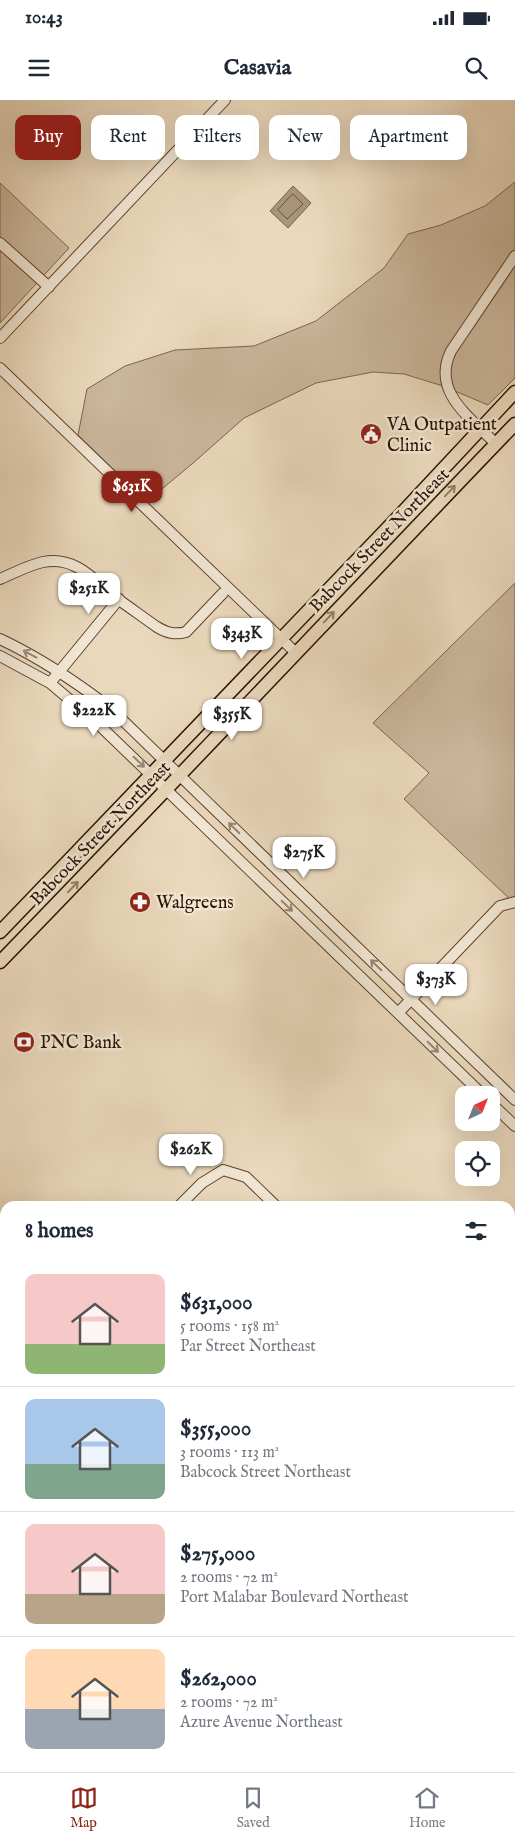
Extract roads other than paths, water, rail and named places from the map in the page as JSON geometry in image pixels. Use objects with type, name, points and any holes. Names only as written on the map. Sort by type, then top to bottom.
[{"type":"main road","name":"Babcock Street Northeast","points":[[0,932],[402,514],[515,392]]},
{"type":"main road","name":"Babcock Street Northeast","points":[[0,962],[168,789],[295,652],[515,424]]},
{"type":"street","points":[[0,338],[225,100]]},
{"type":"street","points":[[0,243],[48,287]]},
{"type":"street","points":[[496,444],[453,400],[445,380],[445,367],[451,351],[515,256]]},
{"type":"street","points":[[0,368],[295,652]]},
{"type":"street","points":[[0,579],[42,562],[66,562],[77,566],[92,576],[119,599],[163,631],[178,634],[186,632],[223,594]]},
{"type":"street","points":[[50,684],[59,670],[119,599]]},
{"type":"street","points":[[0,639],[59,670],[110,708],[515,1100]]},
{"type":"street","points":[[0,656],[50,684],[76,703],[168,789],[474,1086]]},
{"type":"street","points":[[398,1013],[500,906],[515,902]]},
{"type":"street","points":[[500,1112],[515,1126]]},
{"type":"street","points":[[184,1201],[202,1183],[223,1170],[246,1177],[271,1201]]},
{"type":"water","points":[[293,186],[311,203],[288,228],[270,211]]},
{"type":"place","name":"VA Outpatient Clinic","points":[[371,434]]},
{"type":"place","name":"Walgreens","points":[[140,902]]},
{"type":"place","name":"PNC Bank","points":[[24,1042]]}]
